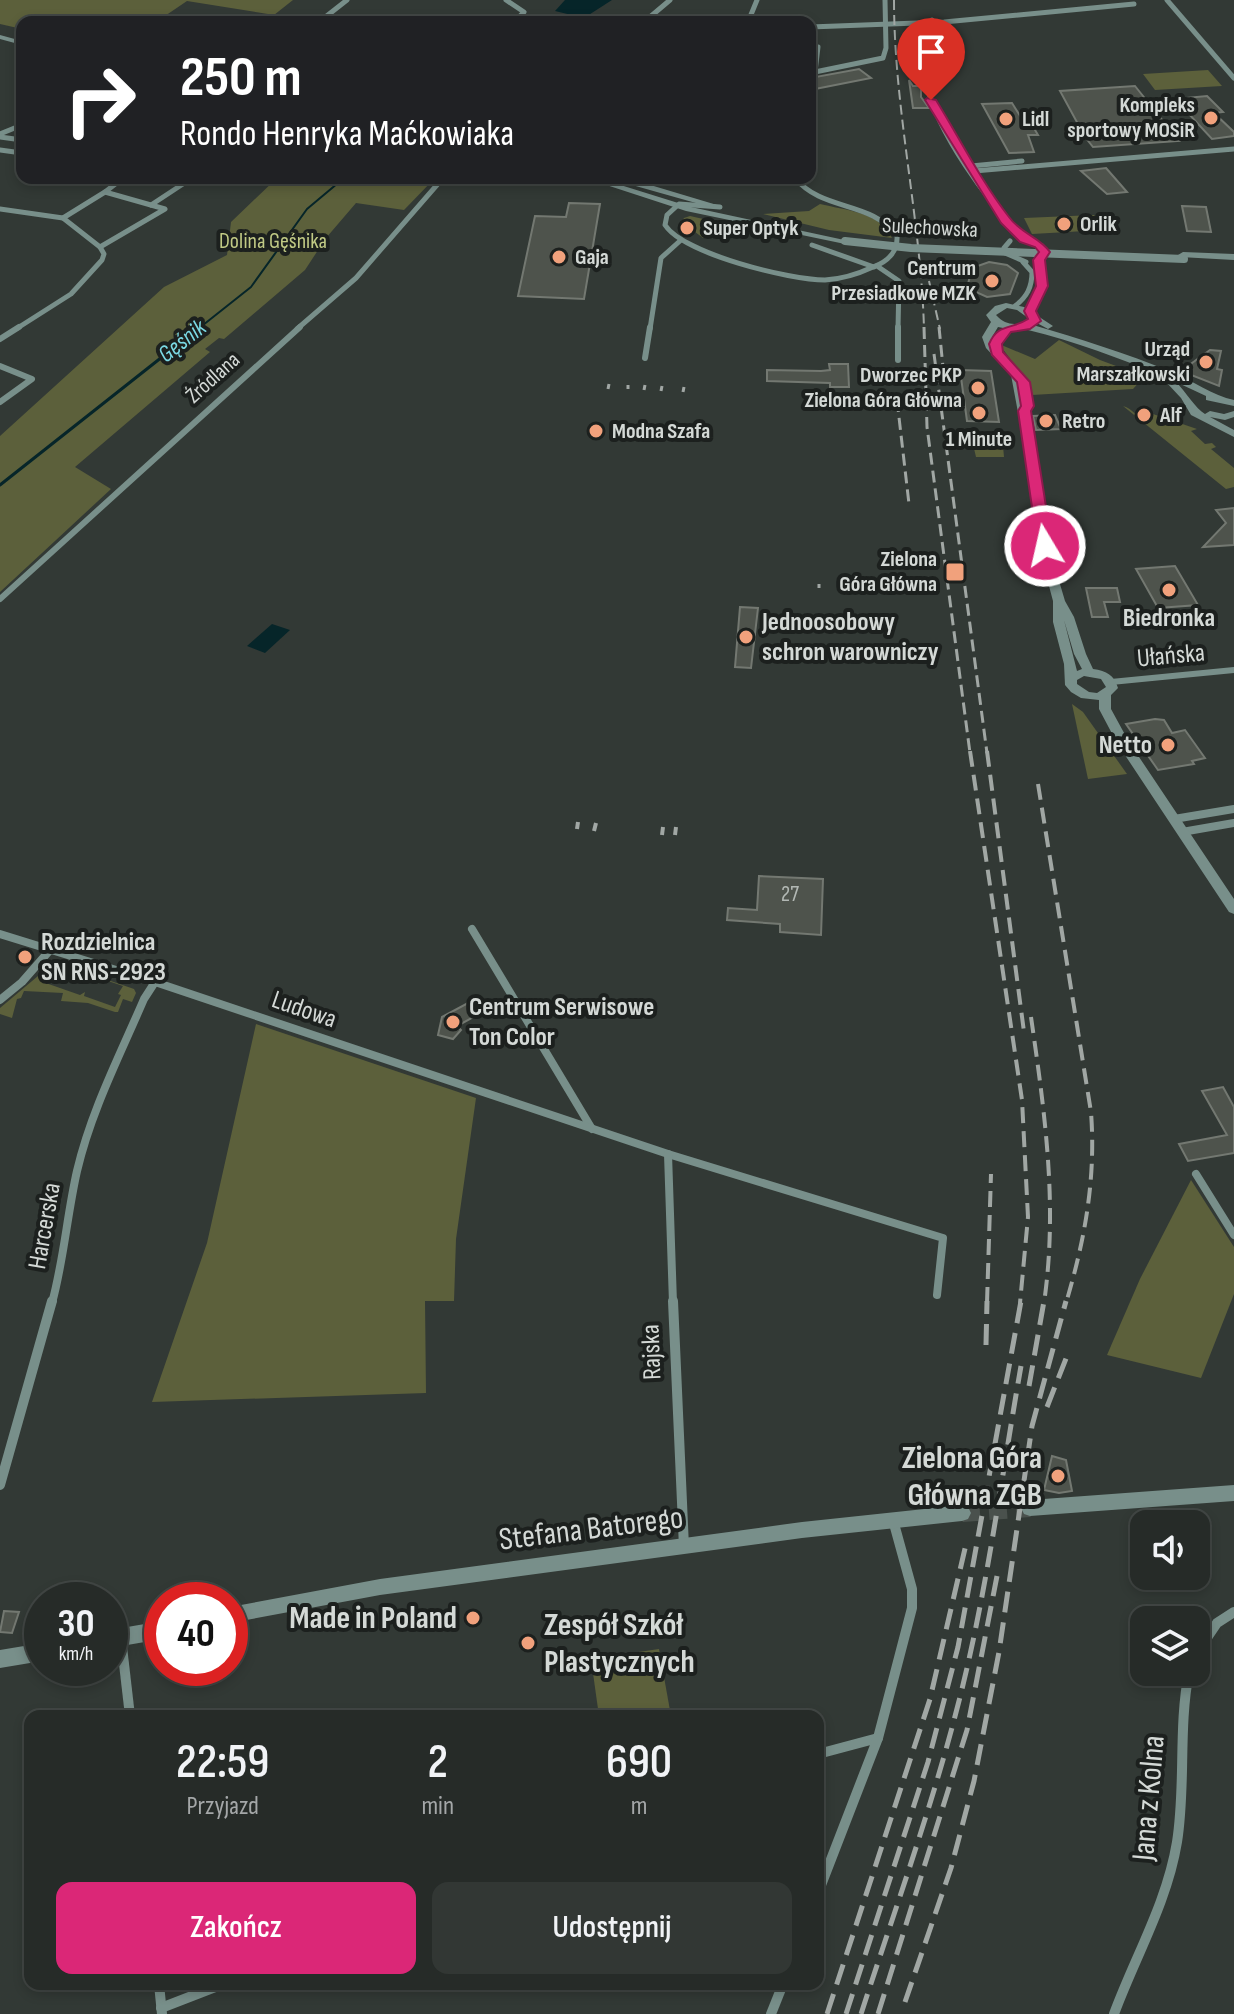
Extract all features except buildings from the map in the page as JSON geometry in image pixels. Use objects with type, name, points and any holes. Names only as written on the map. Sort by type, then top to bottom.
[{"type":"street","points":[[327,16],[347,0]]},
{"type":"street","points":[[506,0],[524,12],[520,16]]},
{"type":"street","points":[[651,16],[670,0]]},
{"type":"street","points":[[816,72],[883,58],[886,48],[885,0]]},
{"type":"street","points":[[1167,0],[1234,78]]},
{"type":"street","points":[[816,27],[932,21],[1134,4]]},
{"type":"street","points":[[932,21],[925,66],[928,91],[934,107],[1005,220],[1024,240],[1044,248],[1044,255],[1039,260],[1023,262]]},
{"type":"street","points":[[816,56],[818,47]]},
{"type":"street","points":[[1225,66],[1234,66]]},
{"type":"street","points":[[972,168],[1234,147]]},
{"type":"street","points":[[63,218],[115,184]]},
{"type":"street","points":[[151,205],[183,184]]},
{"type":"street","name":"Źródlana","points":[[0,599],[229,388],[356,278],[438,184]]},
{"type":"street","name":"Sulechowska","points":[[608,184],[675,205],[845,239],[911,248],[1234,258]]},
{"type":"street","name":"Sulechowska","points":[[640,184],[845,239]]},
{"type":"street","points":[[800,184],[807,194],[872,214],[894,229],[897,248],[875,266]]},
{"type":"street","name":"Sulechowska","points":[[658,189],[675,205]]},
{"type":"street","points":[[100,247],[165,209],[105,192]]},
{"type":"street","name":"Sulechowska","points":[[675,205],[687,203],[720,207]]},
{"type":"street","points":[[645,358],[661,258],[681,240],[670,233],[665,225],[667,215],[675,205]]},
{"type":"street","points":[[0,209],[63,218],[100,247],[104,254],[78,288],[0,339]]},
{"type":"street","points":[[1005,220],[1010,241]]},
{"type":"street","name":"Sulechowska","points":[[681,240],[784,278],[835,278],[875,266]]},
{"type":"street","points":[[1024,240],[1010,241],[1004,248],[1005,253],[1023,262],[1032,272],[1032,285],[1026,297],[1015,306],[994,310],[992,317],[996,322],[1011,327],[1025,326],[1100,348]]},
{"type":"street","points":[[812,245],[875,266],[899,281],[898,360]]},
{"type":"street","points":[[1025,326],[1032,315],[1042,283],[1039,260]]},
{"type":"street","points":[[1015,306],[1100,348],[1230,399]]},
{"type":"street","points":[[996,322],[987,340],[1016,375],[1040,514],[1039,530],[1059,601],[1067,610],[1078,655],[1089,671]]},
{"type":"street","points":[[997,352],[998,338],[1011,327]]},
{"type":"street","points":[[0,366],[32,379],[0,402]]},
{"type":"street","points":[[1165,374],[1191,393],[1208,413],[1231,418]]},
{"type":"street","points":[[1165,374],[1182,391],[1195,413],[1234,434]]},
{"type":"street","points":[[1201,405],[1204,400],[1230,399]]},
{"type":"street","points":[[1059,601],[1056,611],[1073,677],[1071,685],[1123,743]]},
{"type":"street","name":"Ułańska","points":[[1111,682],[1234,670]]},
{"type":"street","points":[[1073,677],[1089,671],[1111,682],[1112,688],[1105,695],[1105,709],[1123,743],[1234,909]]},
{"type":"street","points":[[1082,694],[1105,695]]},
{"type":"street","points":[[1174,819],[1234,809]]},
{"type":"street","points":[[1182,832],[1234,823]]},
{"type":"street","points":[[472,929],[593,1129]]},
{"type":"street","name":"Ludowa","points":[[0,934],[155,982],[668,1154],[943,1238],[937,1295]]},
{"type":"street","points":[[0,1000],[22,982],[50,950]]},
{"type":"street","name":"Harcerska","points":[[0,1485],[61,1270],[77,1171],[92,1118],[144,999],[155,982]]},
{"type":"street","name":"Rajska","points":[[668,1154],[676,1411],[684,1548]]},
{"type":"street","points":[[1196,1174],[1234,1235]]},
{"type":"street","points":[[1030,1508],[1234,1493]]},
{"type":"street","name":"Stefana Batorego","points":[[248,1612],[390,1586],[892,1519],[962,1513]]},
{"type":"street","points":[[824,1878],[878,1738],[912,1606],[912,1589],[892,1519]]},
{"type":"street","points":[[1210,1633],[1217,1623],[1234,1612]]},
{"type":"street","points":[[0,1659],[24,1655]]},
{"type":"street","points":[[124,1686],[129,1710]]},
{"type":"street","name":"Jana z Kolna","points":[[1114,2014],[1131,1966],[1163,1897],[1174,1857],[1186,1686]]},
{"type":"street","points":[[824,1752],[878,1738]]},
{"type":"street","points":[[160,1990],[162,2011],[209,1990]]},
{"type":"street","points":[[771,2014],[781,1990]]},
{"type":"green space","points":[[0,0],[293,0],[274,15],[187,1],[165,16],[16,16],[16,28],[0,24]]},
{"type":"green space","points":[[1208,70],[1222,86],[1155,90],[1143,74]]},
{"type":"green space","name":"Dolina Gęśnika","points":[[271,184],[429,184],[404,210],[356,203],[326,238],[305,270],[224,339],[219,338],[205,349],[210,352],[75,467],[111,489],[0,592],[0,436],[164,287],[227,255],[231,222]]},
{"type":"green space","points":[[820,204],[871,217],[887,229],[892,238],[829,230],[763,214],[809,211]]},
{"type":"green space","name":"Orlik","points":[[1094,215],[1103,230],[1032,234],[1024,218]]},
{"type":"green space","points":[[690,216],[730,225],[703,238],[686,225],[678,228],[684,218]]},
{"type":"green space","points":[[1059,340],[1100,360],[1151,379],[1142,379],[1133,389],[1032,395],[1025,379],[999,344],[1035,359]]},
{"type":"green space","points":[[1123,406],[1148,422],[1153,414],[1197,429],[1191,431],[1205,444],[1212,443],[1216,447],[1211,449],[1234,468],[1234,487],[1226,489]]},
{"type":"green space","points":[[1002,435],[1004,457],[976,457],[972,440],[985,440]]},
{"type":"green space","points":[[1072,704],[1083,712],[1127,774],[1088,779]]},
{"type":"green space","points":[[50,960],[134,989],[136,993],[132,1002],[123,999],[118,1012],[115,1012],[88,1003],[61,1001],[63,993],[24,991],[17,999],[12,1018],[0,1014],[0,1008],[38,976],[42,977],[40,981],[80,995],[85,992],[84,996],[115,1007],[123,986],[54,963],[48,970],[44,966]]},
{"type":"green space","points":[[256,1024],[476,1098],[456,1239],[454,1301],[425,1301],[426,1393],[152,1402],[207,1243]]},
{"type":"green space","points":[[1191,1180],[1234,1247],[1234,1294],[1201,1378],[1107,1355],[1140,1279]]},
{"type":"green space","points":[[659,1649],[670,1710],[598,1710],[591,1659]]},
{"type":"water","points":[[565,0],[612,0],[587,16],[555,11]]},
{"type":"water","points":[[272,624],[290,630],[265,653],[247,646]]},
{"type":"waterway","name":"Gęśnik","points":[[198,329],[251,287],[307,209],[337,184]]},
{"type":"waterway","name":"Gęśnik","points":[[0,485],[200,327]]},
{"type":"tunnel","points":[[962,1513],[1030,1508]]},
{"type":"railway","points":[[894,0],[898,82],[918,247],[924,329]]},
{"type":"railway","points":[[929,281],[940,329]]},
{"type":"railway","points":[[924,327],[927,427],[970,753]]},
{"type":"railway","points":[[939,327],[943,367]]},
{"type":"railway","points":[[934,354],[987,753]]},
{"type":"railway","points":[[608,389],[609,384]]},
{"type":"railway","points":[[644,390],[645,385]]},
{"type":"railway","points":[[661,391],[662,386]]},
{"type":"railway","points":[[683,392],[684,387]]},
{"type":"railway","points":[[897,400],[909,504]]},
{"type":"railway","points":[[970,751],[1022,1100],[1028,1217],[1020,1303]]},
{"type":"railway","points":[[987,751],[1024,1032]]},
{"type":"railway","points":[[1038,784],[1091,1112],[1092,1161],[1088,1209],[1066,1303]]},
{"type":"railway","points":[[577,829],[578,822]]},
{"type":"railway","points":[[594,831],[596,823]]},
{"type":"railway","points":[[662,835],[663,827]]},
{"type":"railway","points":[[675,835],[676,827]]},
{"type":"railway","points":[[1031,1017],[1045,1125],[1050,1195],[1044,1303]]},
{"type":"railway","points":[[987,1303],[991,1174]]},
{"type":"railway","points":[[986,1345],[987,1301]]},
{"type":"railway","points":[[846,2014],[928,1762],[958,1647],[1021,1301]]},
{"type":"railway","points":[[1029,1386],[1044,1301]]},
{"type":"railway","points":[[905,2002],[951,1868],[974,1781],[999,1652],[1032,1426],[1066,1301]]},
{"type":"railway","points":[[1047,1407],[1067,1356]]},
{"type":"railway","points":[[861,2014],[927,1812],[962,1689],[987,1569],[1021,1366]]},
{"type":"railway","points":[[827,2014],[930,1699],[967,1540]]},
{"type":"railway","points":[[878,2014],[967,1730],[997,1576]]},
{"type":"place","name":"Kompleks sportowy MOSiR","points":[[1211,118]]},
{"type":"place","name":"Lidl","points":[[1006,119]]},
{"type":"place","name":"Orlik","points":[[1064,224]]},
{"type":"place","name":"Super Optyk","points":[[687,228]]},
{"type":"place","name":"Gaja","points":[[559,257]]},
{"type":"place","name":"Centrum Przesiadkowe MZK","points":[[992,281]]},
{"type":"place","name":"Urząd Marszałkowski","points":[[1206,362]]},
{"type":"place","name":"Dworzec PKP Zielona Góra Główna","points":[[978,388]]},
{"type":"place","name":"1 Minute","points":[[979,413]]},
{"type":"place","name":"Alf","points":[[1144,415]]},
{"type":"place","name":"Retro","points":[[1046,421]]},
{"type":"place","name":"Modna Szafa","points":[[596,431]]},
{"type":"place","name":"Zielona Góra Główna","points":[[955,572]]},
{"type":"place","name":"Biedronka","points":[[1169,590]]},
{"type":"place","name":"Jednoosobowy schron warowniczy","points":[[746,637]]},
{"type":"place","name":"Netto","points":[[1168,745]]},
{"type":"place","name":"Rozdzielnica SN RNS-2923","points":[[25,957]]},
{"type":"place","name":"Centrum Serwisowe Ton Color","points":[[453,1022]]},
{"type":"place","name":"Zielona Góra Główna ZGB","points":[[1058,1476]]},
{"type":"place","name":"Made in Poland","points":[[473,1618]]},
{"type":"place","name":"Zespół Szkół Plastycznych","points":[[528,1643]]},
{"type":"route","points":[[931,100],[1005,220],[1024,240],[1044,248],[1044,255],[1039,260],[1042,286],[1030,311],[1034,321],[1025,326],[1008,328],[996,344],[997,352],[1024,382],[1028,406],[1024,411],[1040,514],[1045,519],[1047,531],[1043,536],[1045,546]]}]
